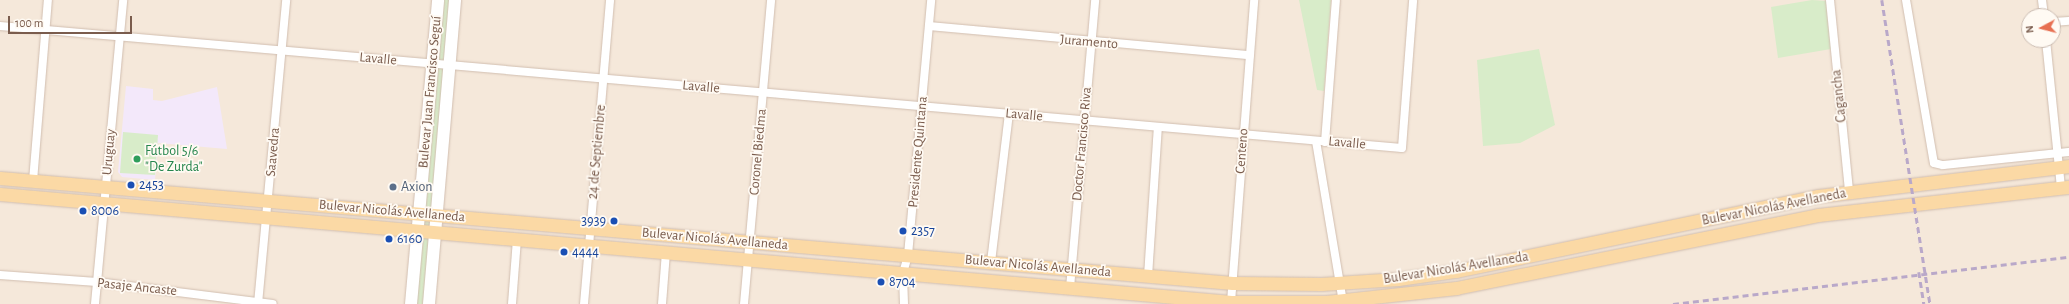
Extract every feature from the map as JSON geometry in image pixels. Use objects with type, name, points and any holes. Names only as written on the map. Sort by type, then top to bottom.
[{"type":"main road","name":"Bulevar Juan Francisco Seguí","points":[[411,304],[438,0]]},
{"type":"main road","name":"Bulevar Juan Francisco Seguí","points":[[429,304],[456,0]]},
{"type":"main road","name":"Bulevar Nicolás Avellaneda","points":[[0,178],[1233,283],[1340,283],[1456,271],[1848,192],[2064,167]]},
{"type":"main road","name":"Bulevar Nicolás Avellaneda","points":[[0,194],[1231,302],[1343,303],[1456,288],[1818,215],[2065,188]]},
{"type":"street","points":[[33,181],[48,0]]},
{"type":"street","name":"Uruguay","points":[[96,304],[123,0]]},
{"type":"street","name":"Saavedra","points":[[259,302],[286,0]]},
{"type":"street","name":"24 de Septiembre","points":[[584,304],[610,0]]},
{"type":"street","name":"Coronel Biedma","points":[[744,304],[771,0]]},
{"type":"street","name":"Presidente Quintana","points":[[904,304],[903,273],[908,255],[931,0]]},
{"type":"street","name":"Doctor Francisco Riva","points":[[1070,288],[1095,0]]},
{"type":"street","name":"Centeno","points":[[1231,302],[1254,0]]},
{"type":"street","points":[[1336,0],[1320,141],[1343,303]]},
{"type":"street","name":"Lavalle","points":[[0,26],[1402,148],[1413,0]]},
{"type":"street","name":"Cagancha","points":[[1830,0],[1848,192]]},
{"type":"street","points":[[1906,0],[1934,163],[2069,152]]},
{"type":"street","name":"Juramento","points":[[929,26],[1091,42],[1250,55]]},
{"type":"street","points":[[2047,48],[2058,153],[2064,167],[2065,188]]},
{"type":"street","points":[[991,262],[1009,114]]},
{"type":"street","points":[[1148,276],[1158,127]]},
{"type":"street","points":[[512,304],[517,239]]},
{"type":"street","points":[[662,304],[666,252]]},
{"type":"street","name":"Pasaje Ancaste","points":[[0,275],[97,282],[274,304]]},
{"type":"shaded area","points":[[0,0],[2069,0],[2069,304],[0,304]]},
{"type":"shaded area","points":[[126,86],[153,89],[153,100],[162,101],[217,87],[227,149],[158,143],[155,180],[122,177],[118,172]]},
{"type":"green space","points":[[438,0],[455,0],[429,304],[411,304]]},
{"type":"green space","points":[[1299,0],[1331,0],[1324,91],[1317,90]]},
{"type":"green space","points":[[1812,0],[1826,1],[1831,49],[1778,58],[1771,7]]},
{"type":"green space","points":[[1539,49],[1555,125],[1520,143],[1483,146],[1477,60]]},
{"type":"green space","points":[[123,132],[158,135],[155,175],[120,173]]},
{"type":"railway","points":[[1882,0],[1930,304]]},
{"type":"railway","points":[[1673,304],[2069,257]]},
{"type":"railway","points":[[1919,272],[1924,304]]},
{"type":"place","name":"Fútbol 5/6 \"De Zurda\"","points":[[137,159]]},
{"type":"place","name":"2453","points":[[131,185]]},
{"type":"place","name":"Axion","points":[[393,187]]},
{"type":"place","name":"8006","points":[[83,211]]},
{"type":"place","name":"3939","points":[[614,221]]},
{"type":"place","name":"2357","points":[[903,231]]},
{"type":"place","name":"6160","points":[[389,239]]},
{"type":"place","name":"4444","points":[[564,252]]},
{"type":"place","name":"8704","points":[[881,282]]}]
